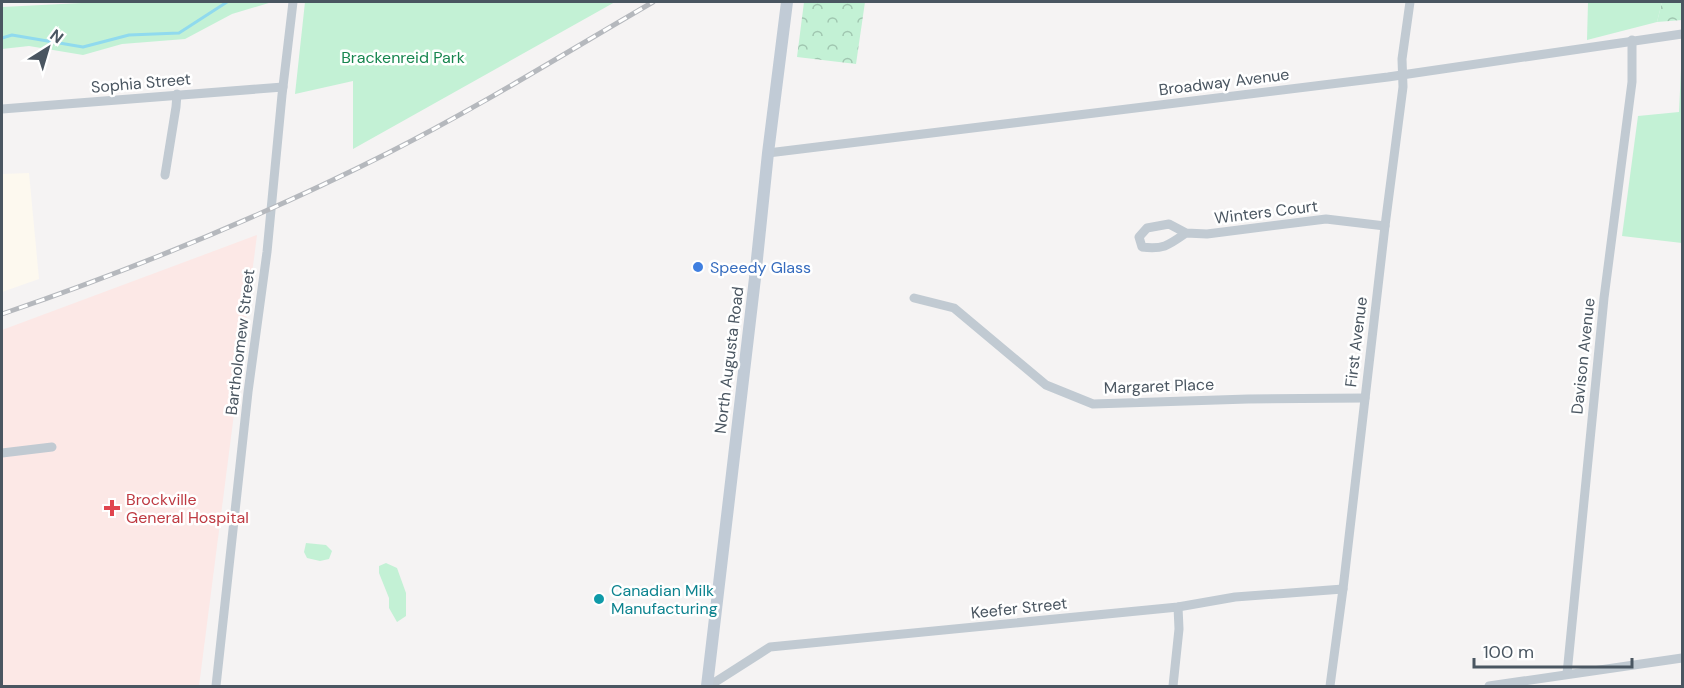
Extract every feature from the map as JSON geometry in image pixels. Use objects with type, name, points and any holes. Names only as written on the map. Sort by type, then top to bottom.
[{"type":"main road","name":"North Augusta Road","points":[[708,687],[787,2]]},
{"type":"street","name":"Bartholomew Street","points":[[216,687],[248,392],[267,252],[293,2]]},
{"type":"street","name":"First Avenue","points":[[1330,687],[1410,2]]},
{"type":"street","name":"Broadway Avenue","points":[[768,153],[1403,75],[1683,34]]},
{"type":"street","name":"Davison Avenue","points":[[1567,674],[1604,298],[1632,82],[1632,40]]},
{"type":"street","name":"Sophia Street","points":[[2,110],[283,87]]},
{"type":"street","points":[[165,175],[177,107],[177,94]]},
{"type":"street","name":"Winters Court","points":[[1186,232],[1206,234],[1326,219],[1384,226]]},
{"type":"street","name":"Margaret Place","points":[[914,298],[954,308],[1046,385],[1093,404],[1365,398]]},
{"type":"street","points":[[2,453],[52,447]]},
{"type":"street","name":"Keefer Street","points":[[708,687],[770,647],[1178,607],[1235,597],[1343,589]]},
{"type":"street","points":[[1173,687],[1179,629],[1178,607]]},
{"type":"street","points":[[1489,687],[1683,658]]},
{"type":"shaded area","points":[[29,173],[39,279],[2,292],[2,174]]},
{"type":"shaded area","name":"Brockville General Hospital","points":[[257,235],[199,686],[2,686],[2,330]]},
{"type":"green space","points":[[101,2],[272,2],[232,14],[185,39],[122,44],[83,55],[29,46],[2,49],[2,7]]},
{"type":"green space","name":"Brackenreid Park","points":[[305,2],[615,2],[353,149],[353,81],[295,94]]},
{"type":"green space","points":[[804,2],[865,2],[856,64],[797,57]]},
{"type":"green space","points":[[1588,2],[1662,2],[1657,22],[1587,40]]},
{"type":"green space","points":[[1662,2],[1682,2],[1682,20],[1657,22]]},
{"type":"green space","points":[[1682,47],[1682,243],[1622,236],[1638,116],[1679,112]]},
{"type":"green space","points":[[306,543],[326,545],[332,551],[329,559],[320,561],[307,558],[304,552]]},
{"type":"green space","points":[[386,563],[397,568],[406,593],[406,616],[397,622],[389,608],[389,598],[379,573],[379,566]]},
{"type":"waterway","points":[[2,38],[12,35],[83,47],[129,35],[179,33],[227,2]]},
{"type":"railway","points":[[2,314],[100,279],[198,240],[341,176],[455,117],[653,2]]},
{"type":"place","name":"Speedy Glass","points":[[698,267]]},
{"type":"place","name":"Brockville General Hospital","points":[[112,508]]},
{"type":"place","name":"Canadian Milk Manufacturing","points":[[599,599]]}]
